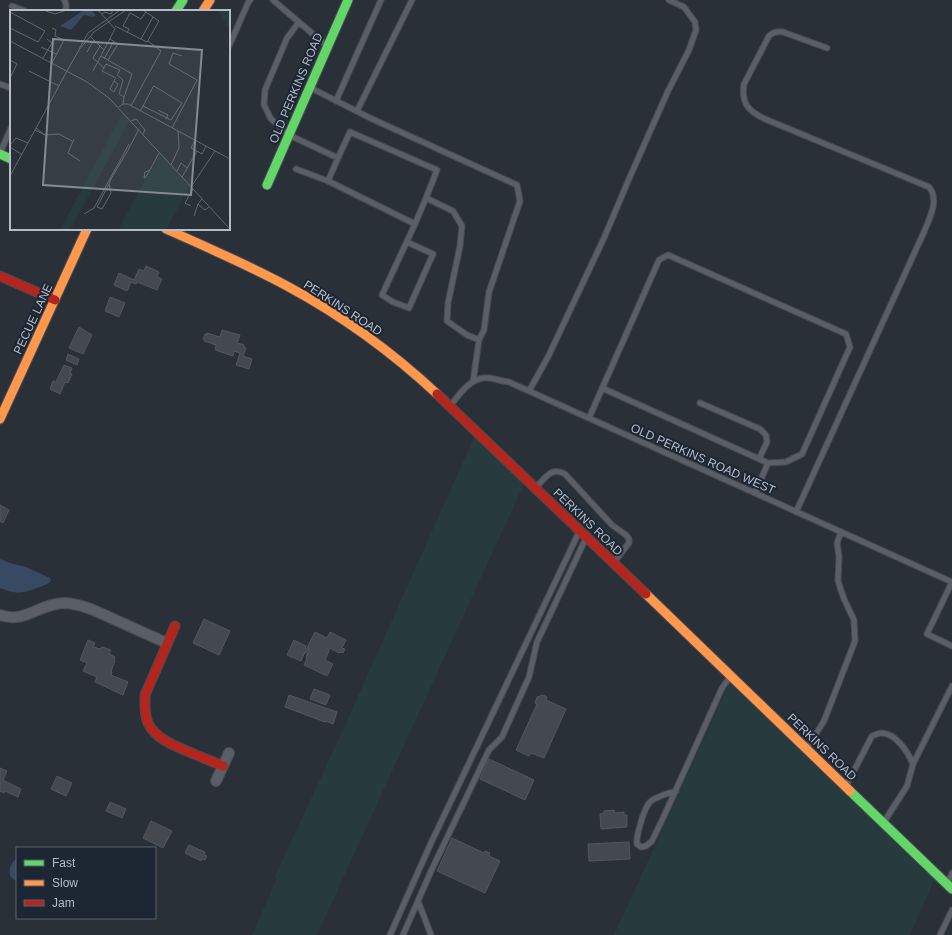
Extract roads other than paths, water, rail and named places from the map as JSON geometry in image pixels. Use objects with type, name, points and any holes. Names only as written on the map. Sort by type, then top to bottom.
[{"type":"main road","points":[[177,10],[183,0]]},
{"type":"main road","points":[[204,10],[210,0]]},
{"type":"main road","name":"OLD PERKINS ROAD","points":[[267,185],[348,0]]},
{"type":"main road","points":[[0,154],[10,159]]},
{"type":"main road","name":"PECUE LANE","points":[[0,419],[87,230]]},
{"type":"main road","name":"PERKINS ROAD","points":[[168,230],[285,285],[365,335],[421,379],[580,530],[950,887]]},
{"type":"main road","points":[[0,276],[55,300]]},
{"type":"main road","points":[[176,626],[167,643],[145,695],[144,713],[151,728],[159,736],[168,742],[223,766]]},
{"type":"street","points":[[0,615],[20,617],[54,604],[65,603],[77,605],[93,610],[167,643]]},
{"type":"street","points":[[216,781],[229,753]]},
{"type":"lane","points":[[64,0],[66,3],[65,10]]},
{"type":"lane","points":[[230,44],[250,0]]},
{"type":"lane","points":[[273,0],[327,46]]},
{"type":"lane","points":[[336,101],[382,0]]},
{"type":"lane","points":[[357,111],[412,0]]},
{"type":"lane","points":[[529,391],[548,357],[604,238],[628,179],[689,50],[696,30],[695,22],[684,7],[669,0]]},
{"type":"lane","points":[[12,6],[22,10]]},
{"type":"lane","points":[[299,22],[287,38],[265,90],[264,105],[271,120],[289,135],[338,158]]},
{"type":"lane","points":[[796,512],[924,232],[933,208],[934,198],[933,191],[930,187],[924,184],[765,119],[756,115],[749,108],[744,100],[744,84],[769,36],[779,31],[827,48]]},
{"type":"lane","points":[[0,84],[10,88]]},
{"type":"lane","points":[[310,87],[357,111],[517,185],[520,201],[489,292],[484,330],[479,340],[473,382],[450,406]]},
{"type":"lane","points":[[0,154],[10,130]]},
{"type":"lane","points":[[328,181],[350,132],[437,170],[415,224],[382,295],[393,302],[409,308],[433,254],[407,242]]},
{"type":"lane","points":[[296,169],[328,181],[415,224]]},
{"type":"lane","points":[[426,198],[453,211],[462,226],[460,246],[448,303],[447,321],[467,335],[479,340]]},
{"type":"lane","points":[[589,418],[602,388],[658,260],[668,255],[846,334],[850,347],[802,454],[786,462],[768,463],[602,388]]},
{"type":"lane","name":"OLD PERKINS ROAD WEST","points":[[473,382],[488,378],[509,382],[952,582]]},
{"type":"lane","points":[[700,404],[760,429],[766,435],[767,442],[759,459]]},
{"type":"lane","points":[[755,493],[768,463]]},
{"type":"lane","points":[[536,488],[550,472],[560,471],[565,474],[612,525],[629,539],[629,543],[613,563]]},
{"type":"lane","points":[[390,935],[431,843],[580,530]]},
{"type":"lane","points":[[806,749],[824,721],[855,641],[854,620],[844,599],[838,581],[839,556],[837,543],[841,532]]},
{"type":"lane","points":[[403,935],[432,869],[489,750],[502,737],[530,677],[537,642],[587,537]]},
{"type":"lane","points":[[952,582],[927,634],[952,646]]},
{"type":"lane","points":[[676,791],[650,801],[638,830],[636,839],[637,844],[641,847],[646,846],[652,841],[676,791],[722,688],[730,676]]},
{"type":"lane","points":[[883,823],[907,786],[913,764],[952,686]]},
{"type":"lane","points":[[846,787],[872,736],[881,732],[893,736],[908,752],[913,764]]},
{"type":"lane","points":[[950,887],[952,873]]},
{"type":"lane","points":[[418,901],[431,935]]},
{"type":"lane","points":[[940,935],[952,910]]},
{"type":"water","points":[[0,559],[26,567],[50,578],[51,581],[43,586],[22,592],[14,592],[0,588]]},
{"type":"water","points":[[16,859],[16,881],[10,876],[10,868]]}]
